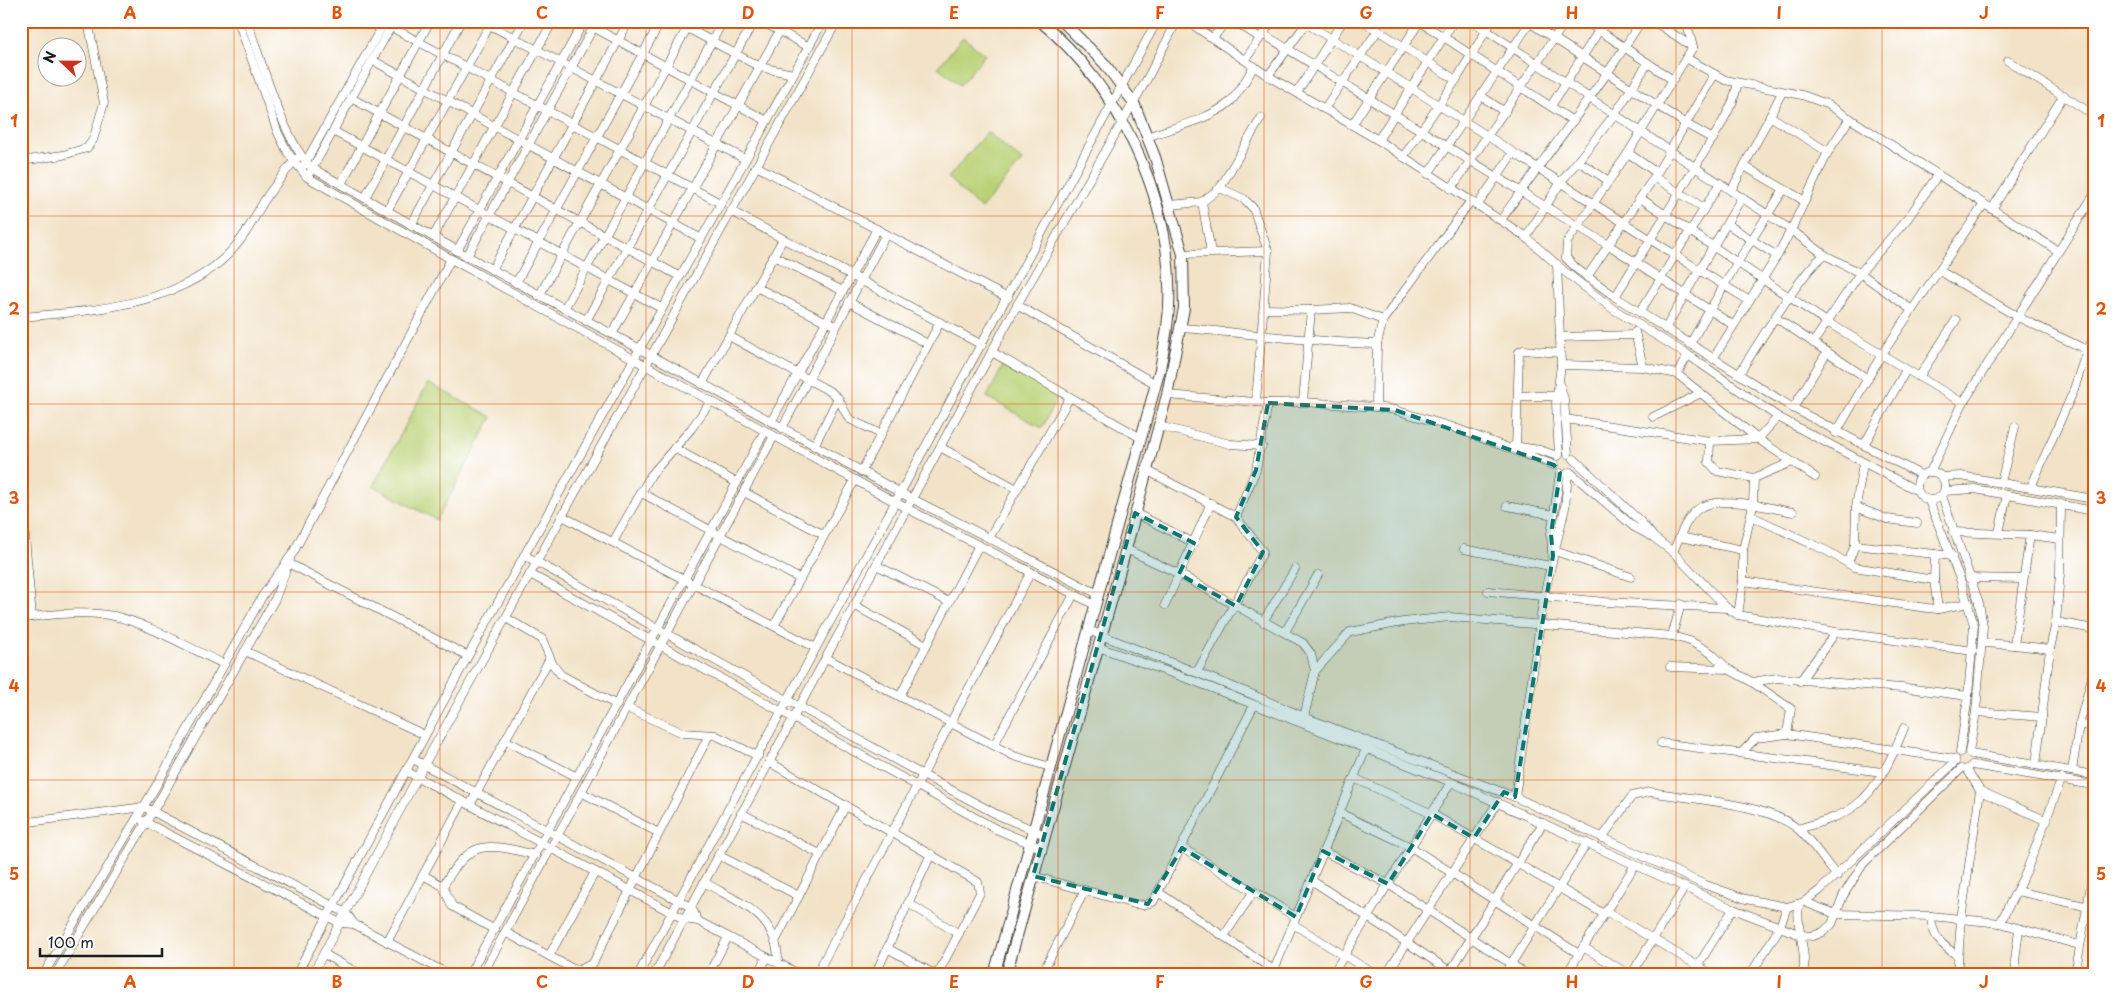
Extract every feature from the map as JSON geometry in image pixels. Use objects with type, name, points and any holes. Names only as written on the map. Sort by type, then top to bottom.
[{"type":"main road","points":[[994,975],[1156,384],[1166,338],[1169,305],[1169,273],[1165,240],[1154,194],[1122,121],[1112,102],[1074,53],[1040,21]]},
{"type":"main road","points":[[1006,975],[1159,426],[1182,328],[1185,299],[1183,254],[1170,206],[1134,102],[1123,85],[1104,63],[1062,21]]},
{"type":"street","points":[[21,161],[63,156],[87,148],[93,140],[104,103],[88,21]]},
{"type":"street","points":[[238,21],[278,132],[294,162],[307,177],[451,260],[906,508],[1095,605]]},
{"type":"street","points":[[247,21],[287,130],[300,154],[312,168],[456,251],[651,355],[901,494],[1098,594]]},
{"type":"street","points":[[340,184],[430,21]]},
{"type":"street","points":[[365,198],[461,21]]},
{"type":"street","points":[[482,21],[491,23],[514,38],[745,159]]},
{"type":"street","points":[[411,225],[524,21]]},
{"type":"street","points":[[433,237],[553,21]]},
{"type":"street","points":[[456,251],[583,21],[595,24],[618,41],[767,121]]},
{"type":"street","points":[[492,270],[629,21]]},
{"type":"street","points":[[516,283],[662,21]]},
{"type":"street","points":[[674,21],[689,25],[712,41],[760,67],[793,74]]},
{"type":"street","points":[[564,309],[723,21]]},
{"type":"street","points":[[586,321],[754,21]]},
{"type":"street","points":[[761,21],[808,47]]},
{"type":"street","points":[[612,334],[785,21]]},
{"type":"street","points":[[296,975],[468,656],[638,348],[823,21]]},
{"type":"street","points":[[314,974],[424,765],[837,21]]},
{"type":"street","points":[[638,975],[1157,21]]},
{"type":"street","points":[[654,975],[906,508],[1018,305],[1134,102],[1177,21]]},
{"type":"street","points":[[1188,21],[1268,76],[1378,140],[1473,204],[1501,220],[1526,237],[1586,289],[1634,322],[1688,355],[1778,417],[1916,490],[1920,497],[1930,501],[1936,500],[1944,493],[1975,489],[2094,511]]},
{"type":"street","points":[[1213,38],[1226,21]]},
{"type":"street","points":[[1234,21],[1343,81],[1610,246],[1732,326]]},
{"type":"street","points":[[1245,60],[1272,21]]},
{"type":"street","points":[[1297,92],[1343,21]]},
{"type":"street","points":[[1363,21],[1377,26],[1402,46],[1456,80]]},
{"type":"street","points":[[1378,140],[1413,88],[1454,21]]},
{"type":"street","points":[[1472,21],[1768,214],[1825,255],[1860,273],[1912,310]]},
{"type":"street","points":[[1403,157],[1472,56],[1492,21]]},
{"type":"street","points":[[1450,189],[1505,112],[1566,21]]},
{"type":"street","points":[[1585,21],[1673,80]]},
{"type":"street","points":[[1551,106],[1605,21]]},
{"type":"street","points":[[1501,220],[1520,191],[1590,98],[1625,48],[1641,21]]},
{"type":"street","points":[[1653,21],[1693,47]]},
{"type":"street","points":[[1686,21],[1693,47],[1628,153],[1567,242],[1565,253],[1570,263],[1614,297],[1792,408],[1836,433],[1921,476]]},
{"type":"street","points":[[1268,76],[1288,50],[1305,22],[1440,104],[1512,153],[1748,300]]},
{"type":"street","points":[[1352,125],[1402,46],[1420,22],[1573,121]]},
{"type":"street","points":[[1428,174],[1498,72],[1529,22],[1686,124],[1713,139]]},
{"type":"street","points":[[301,171],[390,23]]},
{"type":"street","points":[[390,23],[418,42],[720,203]]},
{"type":"street","points":[[307,177],[372,60],[390,23]]},
{"type":"street","points":[[387,211],[491,23]]},
{"type":"street","points":[[467,256],[595,24]]},
{"type":"street","points":[[540,296],[689,25]]},
{"type":"street","points":[[1324,109],[1360,56],[1377,26]]},
{"type":"street","points":[[1686,58],[1714,75],[1738,84],[1802,95],[1827,104],[2058,251]]},
{"type":"street","points":[[372,60],[700,238]]},
{"type":"street","points":[[2008,61],[2094,115]]},
{"type":"street","points":[[1526,237],[1561,182],[1615,114],[1648,63]]},
{"type":"street","points":[[1147,137],[1204,116],[1229,102],[1237,94],[1254,66]]},
{"type":"street","points":[[1587,277],[1610,246],[1656,175],[1714,75]]},
{"type":"street","points":[[1614,297],[1636,264],[1694,166],[1713,139],[1728,111],[1738,84]]},
{"type":"street","points":[[1731,191],[1782,92]]},
{"type":"street","points":[[1992,209],[2064,95]]},
{"type":"street","points":[[1481,96],[1505,112]]},
{"type":"street","points":[[351,98],[679,276]]},
{"type":"street","points":[[1770,116],[1828,152]]},
{"type":"street","points":[[1170,206],[1202,202],[1220,188],[1261,118]]},
{"type":"street","points":[[1713,359],[1777,256],[1828,152],[1850,118]]},
{"type":"street","points":[[333,131],[661,308]]},
{"type":"street","points":[[1376,407],[1377,344],[1383,320],[1496,177],[1512,153]]},
{"type":"street","points":[[1628,153],[1678,192],[1704,208]]},
{"type":"street","points":[[21,317],[100,310],[131,304],[190,281],[217,265],[238,244],[268,196],[300,154]]},
{"type":"street","points":[[1578,161],[1609,181]]},
{"type":"street","points":[[756,166],[1008,298]]},
{"type":"street","points":[[1744,166],[1805,201]]},
{"type":"street","points":[[1813,343],[1860,273],[1908,218],[1938,175]]},
{"type":"street","points":[[1640,312],[1720,183]]},
{"type":"street","points":[[1220,188],[1244,199],[1253,208],[1268,251],[1256,402]]},
{"type":"street","points":[[1690,344],[1737,263],[1784,189]]},
{"type":"street","points":[[1916,490],[1917,482],[1921,476],[1930,472],[1963,403],[2094,195]]},
{"type":"street","points":[[1665,328],[1742,197]]},
{"type":"street","points":[[1640,198],[1761,279],[1791,296],[1827,322],[1963,403]]},
{"type":"street","points":[[1202,202],[1211,252]]},
{"type":"street","points":[[1836,433],[1882,354],[1984,204]]},
{"type":"street","points":[[731,211],[982,345]]},
{"type":"street","points":[[1727,224],[1777,256]]},
{"type":"street","points":[[771,422],[877,229]]},
{"type":"street","points":[[782,428],[886,234]]},
{"type":"street","points":[[702,384],[783,239]]},
{"type":"street","points":[[1183,254],[1268,251]]},
{"type":"street","points":[[1739,374],[1817,260],[1825,255]]},
{"type":"street","points":[[774,256],[843,291]]},
{"type":"street","points":[[55,975],[153,811],[275,599],[292,553],[451,260]]},
{"type":"street","points":[[1554,465],[1558,456],[1557,396],[1560,386],[1561,366],[1557,264]]},
{"type":"street","points":[[1940,271],[2018,317],[2087,350]]},
{"type":"street","points":[[756,287],[836,326]]},
{"type":"street","points":[[849,302],[928,344]]},
{"type":"street","points":[[1018,305],[1156,384]]},
{"type":"street","points":[[1264,309],[1311,310],[1350,308],[1383,320]]},
{"type":"street","points":[[1303,402],[1311,310]]},
{"type":"street","points":[[1776,318],[1868,379]]},
{"type":"street","points":[[1919,377],[1956,320]]},
{"type":"street","points":[[861,472],[940,322]]},
{"type":"street","points":[[1634,322],[1643,367]]},
{"type":"street","points":[[1182,328],[1260,334],[1307,341],[1377,344]]},
{"type":"street","points":[[1560,337],[1636,335]]},
{"type":"street","points":[[729,336],[808,379],[838,398],[849,419],[881,434]]},
{"type":"street","points":[[2031,487],[2073,392],[2087,350],[2094,338]]},
{"type":"street","points":[[1516,448],[1519,396],[1518,355],[1521,350],[1560,353]]},
{"type":"street","points":[[992,352],[1141,438]]},
{"type":"street","points":[[1792,408],[1827,352]]},
{"type":"street","points":[[1677,374],[1688,355]]},
{"type":"street","points":[[1561,366],[1643,367],[1677,374],[1758,439],[1815,477]]},
{"type":"street","points":[[1864,446],[1906,370]]},
{"type":"street","points":[[1515,797],[1544,595],[1565,508],[1569,472],[1573,468],[1565,419],[1564,399],[1560,386]]},
{"type":"street","points":[[1653,417],[1701,394]]},
{"type":"street","points":[[1166,395],[1268,403],[1303,402],[1376,407],[1417,416],[1506,446],[1540,450],[1558,456],[1571,457],[1641,522],[1653,537]]},
{"type":"street","points":[[1519,396],[1557,396]]},
{"type":"street","points":[[989,538],[1070,397]]},
{"type":"street","points":[[814,446],[838,398]]},
{"type":"street","points":[[613,542],[651,475],[710,401]]},
{"type":"street","points":[[1236,517],[1250,488],[1262,446],[1268,403]]},
{"type":"street","points":[[1565,419],[1710,441],[1758,439],[1778,417]]},
{"type":"street","points":[[1159,426],[1230,444],[1262,446]]},
{"type":"street","points":[[2001,482],[2014,428]]},
{"type":"street","points":[[469,975],[766,431]]},
{"type":"street","points":[[482,975],[774,436]]},
{"type":"street","points":[[1710,441],[1710,462],[1713,469],[1754,478],[1792,462]]},
{"type":"street","points":[[940,447],[1017,489]]},
{"type":"street","points":[[674,448],[737,483]]},
{"type":"street","points":[[1516,448],[1554,465],[1560,472],[1554,515],[1553,552]]},
{"type":"street","points":[[1848,563],[1855,545],[1856,507],[1864,463]]},
{"type":"street","points":[[1146,470],[1236,517],[1264,552],[1236,606],[1197,672]]},
{"type":"street","points":[[1560,472],[1569,472],[1634,528],[1653,537],[1673,552],[1727,608],[1738,614],[1836,632],[1973,651]]},
{"type":"street","points":[[1930,472],[1942,477],[1961,476],[2094,499]]},
{"type":"street","points":[[1098,647],[1367,748],[1451,782],[1779,929],[1812,936],[1823,932],[1832,924],[1851,879],[1863,864],[1973,760],[1970,753],[1976,712],[1983,626],[1980,611],[1954,532],[1942,477]]},
{"type":"street","points":[[1738,614],[1743,581],[1743,550],[1753,505],[1754,478]]},
{"type":"street","points":[[774,626],[855,480]]},
{"type":"street","points":[[21,491],[32,617]]},
{"type":"street","points":[[640,492],[800,579]]},
{"type":"street","points":[[744,492],[824,535]]},
{"type":"street","points":[[1999,533],[2007,495]]},
{"type":"street","points":[[1088,630],[1197,672],[1304,717],[1370,740],[1515,797],[1703,884],[1746,899],[1787,907],[1802,904],[1837,876],[1955,760],[1960,752],[1973,651],[1974,625],[1969,603],[1930,501]]},
{"type":"street","points":[[1165,605],[1211,503]]},
{"type":"street","points":[[1673,552],[1697,510],[1707,503],[1753,505],[1793,512]]},
{"type":"street","points":[[2036,766],[2050,649],[2056,622],[2061,504]]},
{"type":"street","points":[[1507,506],[1554,515]]},
{"type":"street","points":[[1856,507],[1887,519],[1917,523]]},
{"type":"street","points":[[1135,512],[1194,542]]},
{"type":"street","points":[[562,516],[816,648]]},
{"type":"street","points":[[1751,516],[1827,551],[1865,571],[1934,580]]},
{"type":"street","points":[[1954,532],[2030,535],[2060,539]]},
{"type":"street","points":[[2014,645],[2022,579],[2030,535]]},
{"type":"street","points":[[1680,537],[1743,550]]},
{"type":"street","points":[[900,696],[978,545]]},
{"type":"street","points":[[1855,545],[1962,557]]},
{"type":"street","points":[[1464,548],[1550,566]]},
{"type":"street","points":[[1126,549],[1179,574],[1303,643],[1311,654],[1315,671]]},
{"type":"street","points":[[1553,552],[1631,577]]},
{"type":"street","points":[[1935,554],[1934,580],[1938,609]]},
{"type":"street","points":[[524,555],[998,816],[1045,835]]},
{"type":"street","points":[[288,562],[468,656]]},
{"type":"street","points":[[43,975],[144,807],[263,595],[288,562]]},
{"type":"street","points":[[876,565],[949,602]]},
{"type":"street","points":[[1263,622],[1295,569]]},
{"type":"street","points":[[816,975],[1031,572]]},
{"type":"street","points":[[530,574],[996,829],[1041,848]]},
{"type":"street","points":[[1285,632],[1318,575]]},
{"type":"street","points":[[1969,578],[2022,579]]},
{"type":"street","points":[[1743,581],[1938,609],[1969,603]]},
{"type":"street","points":[[1488,591],[1605,602],[1682,604],[1727,608]]},
{"type":"street","points":[[994,746],[1074,594]]},
{"type":"street","points":[[1672,636],[1682,604]]},
{"type":"street","points":[[854,606],[926,645]]},
{"type":"street","points":[[21,618],[97,614],[114,616],[131,621],[224,664]]},
{"type":"street","points":[[1304,717],[1315,671],[1344,636],[1356,631],[1403,622],[1450,617],[1672,636],[1690,642],[1711,653],[1728,669],[1752,682],[1791,709],[1787,734]]},
{"type":"street","points":[[506,618],[542,639],[550,658],[561,675],[617,705]]},
{"type":"street","points":[[2056,622],[2094,629]]},
{"type":"street","points":[[1800,681],[1836,632]]},
{"type":"street","points":[[1983,643],[2050,649]]},
{"type":"street","points":[[245,651],[425,735]]},
{"type":"street","points":[[387,942],[423,875],[466,803],[476,793],[550,658]]},
{"type":"street","points":[[826,658],[1014,756],[1050,767]]},
{"type":"street","points":[[1670,667],[1728,669]]},
{"type":"street","points":[[2072,771],[2079,725],[2094,670]]},
{"type":"street","points":[[1752,682],[1777,678],[1968,696]]},
{"type":"street","points":[[1033,876],[1143,905],[1153,902],[1254,705]]},
{"type":"street","points":[[627,708],[683,733],[724,738],[758,756]]},
{"type":"street","points":[[1976,712],[2042,717]]},
{"type":"street","points":[[2079,725],[2094,726]]},
{"type":"street","points":[[1798,829],[1838,816],[1855,807],[1870,792],[1895,752],[1904,728]]},
{"type":"street","points":[[1741,753],[1756,738],[1787,734],[1955,760],[1966,768],[1980,791],[2047,821]]},
{"type":"street","points":[[505,932],[573,969],[580,970],[593,963],[709,735]]},
{"type":"street","points":[[505,740],[578,778]]},
{"type":"street","points":[[1274,970],[1370,740]]},
{"type":"street","points":[[1661,743],[1882,772]]},
{"type":"street","points":[[1960,752],[2094,775]]},
{"type":"street","points":[[413,759],[691,907],[698,921]]},
{"type":"street","points":[[769,762],[976,879],[980,885],[980,893],[936,975],[887,948]]},
{"type":"street","points":[[1966,768],[2062,778],[2094,785]]},
{"type":"street","points":[[406,771],[672,913],[684,919],[698,921],[801,975]]},
{"type":"street","points":[[1354,778],[1432,814],[1713,975]]},
{"type":"street","points":[[2000,923],[2017,891],[2047,821],[2062,778]]},
{"type":"street","points":[[1332,975],[1451,782]]},
{"type":"street","points":[[1957,975],[1961,919],[1980,791]]},
{"type":"street","points":[[581,792],[659,833]]},
{"type":"street","points":[[1602,838],[1632,796],[1650,792],[1754,810],[1798,829],[1837,876]]},
{"type":"street","points":[[1386,975],[1498,802]]},
{"type":"street","points":[[776,940],[846,805]]},
{"type":"street","points":[[21,823],[100,811],[144,807],[346,913],[354,924]]},
{"type":"street","points":[[132,809],[137,818],[327,917],[340,923],[354,924],[450,975]]},
{"type":"street","points":[[741,813],[820,854]]},
{"type":"street","points":[[1340,813],[1411,847],[1579,954]]},
{"type":"street","points":[[1311,880],[1451,974],[1494,900],[1543,823]]},
{"type":"street","points":[[1504,975],[1587,843]]},
{"type":"street","points":[[443,886],[466,856],[483,847],[500,846],[535,855]]},
{"type":"street","points":[[1182,848],[1254,891],[1344,956],[1376,975]]},
{"type":"street","points":[[1324,852],[1388,884],[1528,975]]},
{"type":"street","points":[[875,975],[930,854]]},
{"type":"street","points":[[718,856],[798,896]]},
{"type":"street","points":[[1566,975],[1635,865]]},
{"type":"street","points":[[2075,975],[2079,945],[2090,907],[2094,868]]},
{"type":"street","points":[[550,956],[595,872]]},
{"type":"street","points":[[423,875],[443,886],[452,906],[495,930]]},
{"type":"street","points":[[704,882],[761,917],[770,928],[776,940],[778,963]]},
{"type":"street","points":[[1583,947],[1630,975],[1685,887]]},
{"type":"street","points":[[1047,964],[1085,890]]},
{"type":"street","points":[[1224,936],[1254,891]]},
{"type":"street","points":[[2017,891],[2090,907]]},
{"type":"street","points":[[1158,892],[1281,975]]},
{"type":"street","points":[[908,903],[959,934]]},
{"type":"street","points":[[1802,904],[1836,914],[1931,916],[2000,923],[2079,945]]},
{"type":"street","points":[[1802,904],[1798,920],[1804,952],[1803,975]]},
{"type":"street","points":[[1750,975],[1779,929],[1787,907]]},
{"type":"street","points":[[1692,975],[1733,909]]},
{"type":"street","points":[[1931,916],[1936,937],[1945,947],[1957,955]]},
{"type":"street","points":[[2017,975],[2015,961],[2019,928]]},
{"type":"street","points":[[708,975],[728,937]]},
{"type":"street","points":[[324,954],[361,975]]},
{"type":"street","points":[[758,975],[768,957]]},
{"type":"highlighted area","points":[[1268,403],[1395,410],[1554,465],[1560,473],[1551,534],[1553,556],[1515,797],[1504,792],[1474,838],[1432,814],[1388,884],[1323,851],[1296,917],[1182,848],[1148,904],[1033,876],[1135,513],[1194,543],[1179,574],[1236,606],[1263,552],[1236,517],[1256,470]]},
{"type":"green space","points":[[963,37],[985,55],[960,85],[938,67]]},
{"type":"green space","points":[[987,132],[1022,161],[981,209],[948,178]]},
{"type":"green space","points":[[1004,364],[1059,394],[1042,428],[987,397]]},
{"type":"green space","points":[[428,383],[492,417],[437,520],[373,486]]}]
